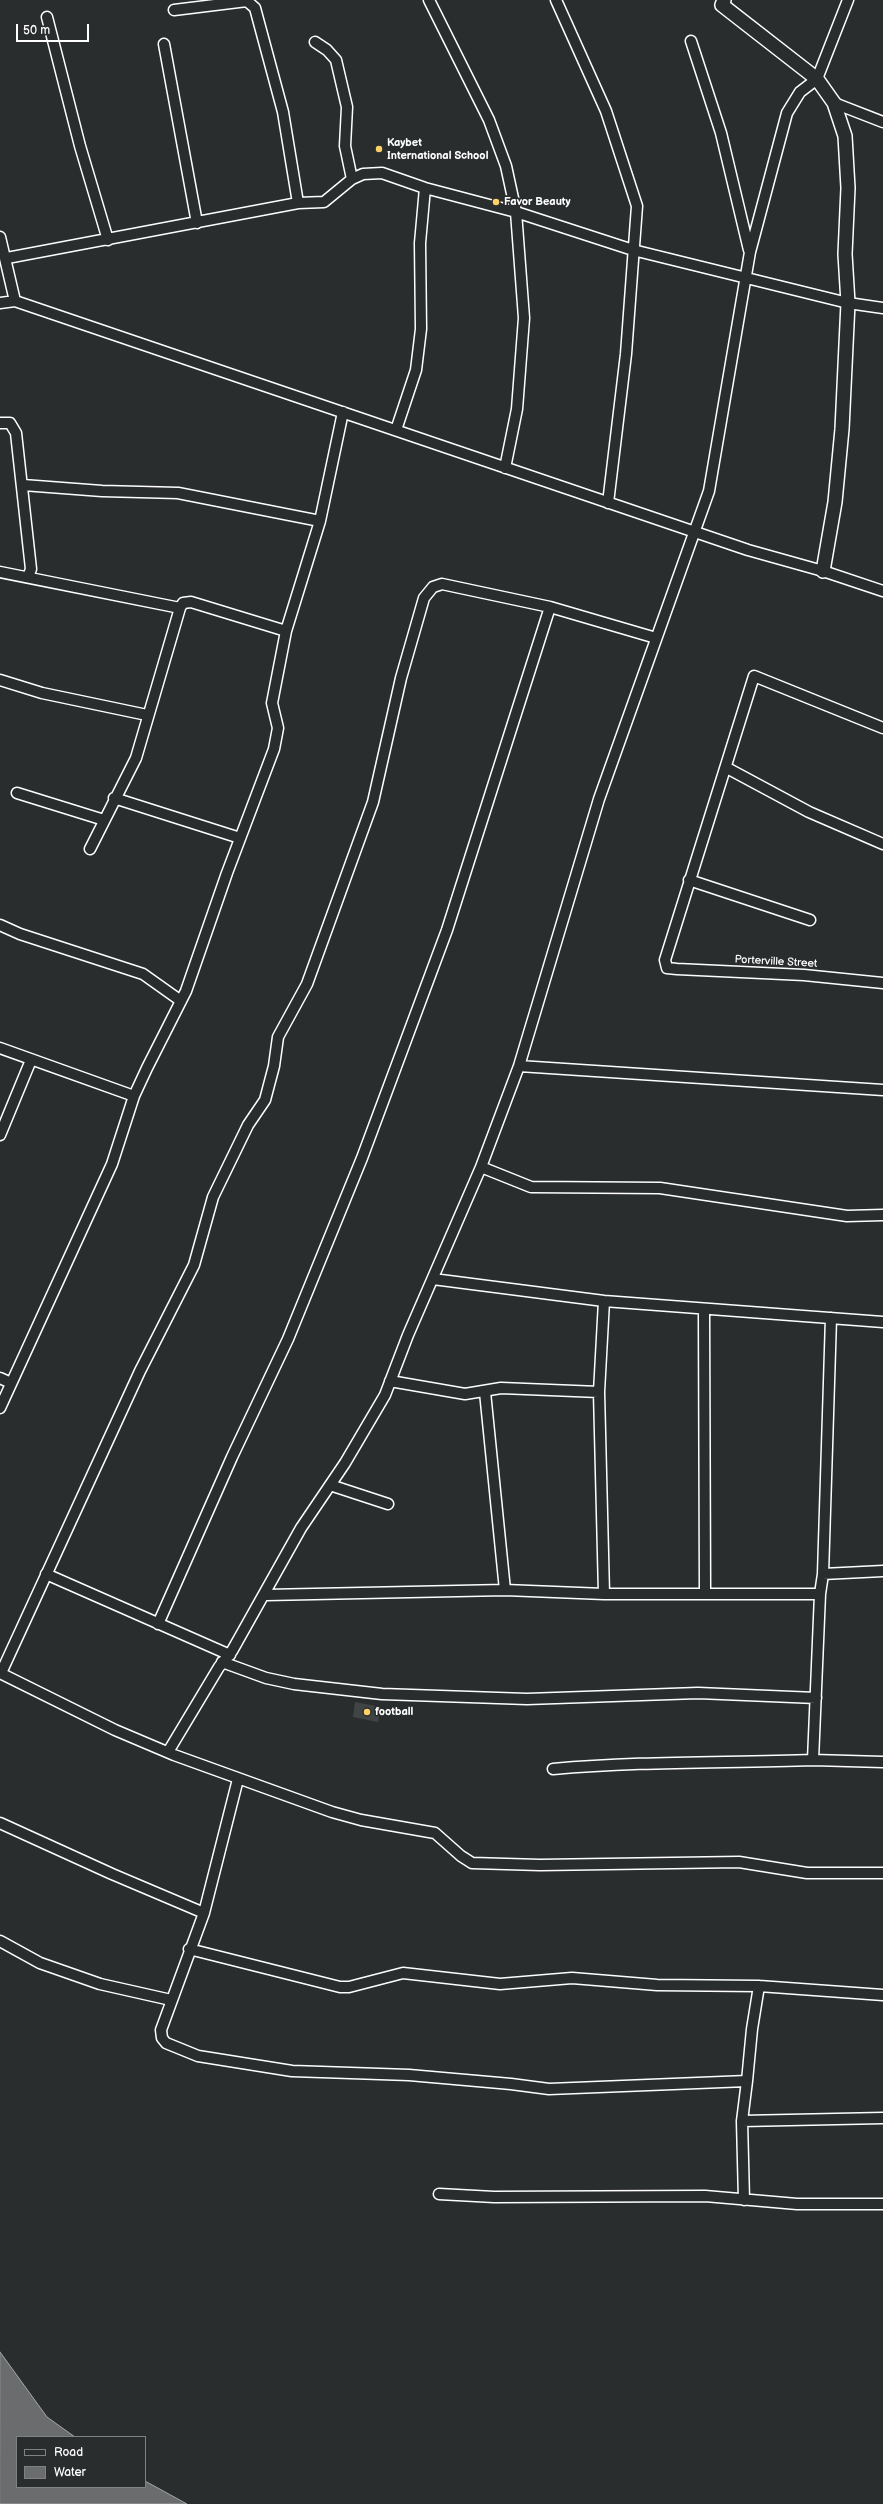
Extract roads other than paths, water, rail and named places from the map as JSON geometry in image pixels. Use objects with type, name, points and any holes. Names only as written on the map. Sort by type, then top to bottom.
[{"type":"street","points":[[430,0],[489,120],[506,166],[516,212],[524,318],[517,409],[506,468]]},
{"type":"street","points":[[556,0],[606,111],[632,190],[637,217],[633,250],[626,354],[608,503]]},
{"type":"street","points":[[168,1752],[222,1662],[230,1655],[266,1595],[295,1539],[330,1486],[376,1410],[390,1381],[480,1167],[519,1066],[600,799],[710,484],[750,252],[787,113],[800,92],[817,79],[848,0]]},
{"type":"street","points":[[174,10],[247,1],[255,8],[283,112],[298,203]]},
{"type":"street","points":[[720,2],[817,79],[834,103],[846,144],[848,188],[846,254],[848,303],[842,429],[835,502],[823,570]]},
{"type":"street","points":[[47,17],[80,146],[108,240]]},
{"type":"street","points":[[691,41],[721,133],[750,252]]},
{"type":"street","points":[[315,42],[327,50],[336,60],[347,107],[345,146],[352,179]]},
{"type":"street","points":[[164,44],[198,223]]},
{"type":"street","points":[[834,103],[855,113],[883,122]]},
{"type":"street","points":[[7,258],[298,203],[324,202],[352,179],[363,174],[382,173],[425,188],[516,212],[633,250],[848,303],[883,308]]},
{"type":"street","points":[[396,430],[416,370],[422,329],[420,243],[425,188]]},
{"type":"street","points":[[0,237],[7,258],[15,301]]},
{"type":"street","points":[[0,303],[15,301],[694,532],[748,550],[823,570],[883,591]]},
{"type":"street","points":[[0,1408],[112,1164],[134,1096],[181,1001],[274,749],[278,728],[272,703],[286,631],[320,521],[343,412]]},
{"type":"street","points":[[0,424],[10,423],[16,433],[23,485],[31,569],[28,577]]},
{"type":"street","points":[[23,485],[102,491],[178,493],[320,521]]},
{"type":"street","points":[[0,572],[180,608]]},
{"type":"street","points":[[656,638],[550,607],[442,584],[433,587],[424,598],[401,678],[373,802],[307,984],[278,1037],[274,1066],[265,1100],[248,1125],[213,1197],[194,1265],[140,1370],[1,1673],[115,1730],[168,1752],[238,1778],[339,1814],[435,1833],[461,1856],[472,1863],[540,1865],[739,1862],[813,1874],[883,1873]]},
{"type":"street","points":[[90,849],[114,798],[127,779],[136,758],[147,715],[180,608],[183,603],[191,602],[286,631]]},
{"type":"street","points":[[158,1624],[232,1457],[288,1339],[362,1158],[447,930],[550,607]]},
{"type":"street","points":[[810,920],[689,880],[727,768],[754,676],[883,728]]},
{"type":"street","points":[[0,680],[42,693],[147,715]]},
{"type":"street","points":[[727,768],[809,812],[883,844]]},
{"type":"street","points":[[17,793],[104,820]]},
{"type":"street","points":[[114,798],[240,838]]},
{"type":"street","name":"Porterville Street","points":[[689,880],[667,949],[665,960],[668,968],[804,975],[883,983]]},
{"type":"street","points":[[0,925],[20,934],[144,974],[181,1001]]},
{"type":"street","points":[[0,1048],[134,1096]]},
{"type":"street","points":[[0,1135],[31,1060]]},
{"type":"street","points":[[519,1066],[883,1090]]},
{"type":"street","points":[[480,1167],[531,1187],[660,1188],[847,1216],[883,1215]]},
{"type":"street","points":[[433,1279],[604,1300],[704,1310],[883,1322]]},
{"type":"street","points":[[604,1300],[599,1392],[604,1594]]},
{"type":"street","points":[[704,1310],[705,1593]]},
{"type":"street","points":[[813,1760],[820,1594],[823,1574],[831,1318]]},
{"type":"street","points":[[0,1378],[11,1383]]},
{"type":"street","points":[[390,1381],[455,1393],[485,1392],[501,1388],[599,1392]]},
{"type":"street","points":[[485,1392],[506,1590]]},
{"type":"street","points":[[330,1486],[388,1504]]},
{"type":"street","points":[[823,1574],[883,1570]]},
{"type":"street","points":[[46,1574],[230,1655]]},
{"type":"street","points":[[266,1595],[506,1590],[604,1594],[820,1594]]},
{"type":"street","points":[[222,1662],[266,1678],[294,1684],[382,1694],[528,1699],[698,1693],[816,1698]]},
{"type":"street","points":[[553,1768],[642,1762],[720,1763],[813,1760],[883,1762]]},
{"type":"street","points":[[238,1778],[204,1913],[189,1949],[161,2030],[162,2038],[166,2043],[198,2056],[263,2068],[292,2071],[409,2075],[549,2089],[747,2081]]},
{"type":"street","points":[[0,1823],[112,1874],[204,1913]]},
{"type":"street","points":[[0,1941],[40,1963],[100,1984],[171,2000]]},
{"type":"street","points":[[189,1949],[340,1987],[403,1973],[500,1984],[572,1978],[657,1985],[759,1986],[883,1995]]},
{"type":"street","points":[[744,2200],[742,2121],[752,2029],[759,1986]]},
{"type":"street","points":[[742,2121],[883,2118]]},
{"type":"street","points":[[439,2194],[494,2197],[705,2196],[797,2204],[883,2204]]},
{"type":"water","points":[[0,2352],[47,2417],[74,2436],[16,2436],[16,2488],[146,2488],[146,2482],[187,2504],[0,2504]]},
{"type":"place","name":"Kaybet International School","points":[[379,149]]},
{"type":"place","name":"Favor Beauty","points":[[496,202]]},
{"type":"place","name":"football","points":[[367,1712]]}]
